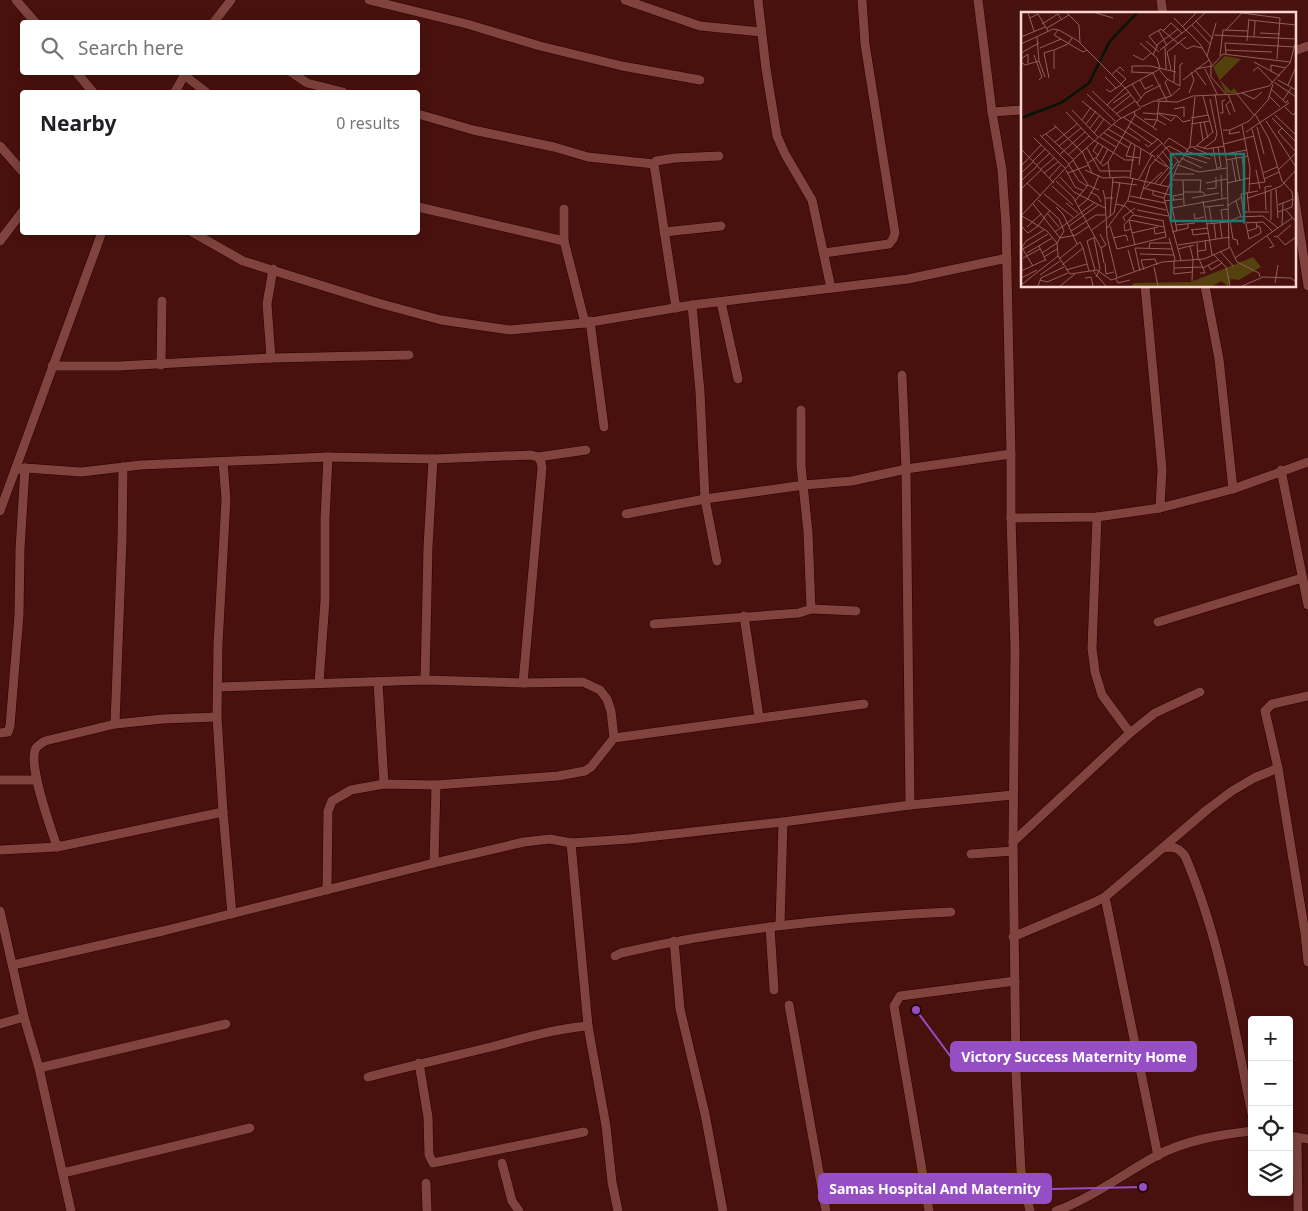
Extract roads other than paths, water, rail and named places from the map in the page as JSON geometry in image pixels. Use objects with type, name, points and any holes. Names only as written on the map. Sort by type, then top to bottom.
[{"type":"street","points":[[16,0],[32,20]]},
{"type":"street","points":[[217,20],[231,0]]},
{"type":"street","points":[[369,0],[467,24],[540,46],[622,66],[700,80]]},
{"type":"street","points":[[625,0],[700,26],[761,32]]},
{"type":"street","points":[[758,0],[761,32],[779,141],[812,200],[831,288]]},
{"type":"street","points":[[824,253],[889,244],[893,239],[894,233],[865,44],[862,0]]},
{"type":"street","points":[[978,0],[992,112],[1002,170],[1007,258],[1015,649],[1013,936],[1016,1074],[1021,1171],[1030,1211]]},
{"type":"street","points":[[1296,50],[1308,46]]},
{"type":"street","points":[[79,75],[91,90]]},
{"type":"street","points":[[176,90],[184,75]]},
{"type":"street","points":[[186,75],[204,90]]},
{"type":"street","points":[[295,75],[307,83],[335,90]]},
{"type":"street","points":[[992,112],[1021,110]]},
{"type":"street","points":[[420,115],[473,130],[554,147],[588,157],[654,164],[656,161],[675,158],[719,156]]},
{"type":"street","points":[[0,146],[20,169]]},
{"type":"street","points":[[654,164],[676,308]]},
{"type":"street","points":[[420,207],[564,241]]},
{"type":"street","points":[[1296,207],[1308,286]]},
{"type":"street","points":[[564,209],[564,241],[588,322],[604,427]]},
{"type":"street","points":[[0,241],[20,215]]},
{"type":"street","points":[[664,232],[721,226]]},
{"type":"street","points":[[0,511],[101,235]]},
{"type":"street","points":[[197,235],[243,261],[378,303],[441,320],[510,330],[588,322],[676,308],[908,279],[1007,258]]},
{"type":"street","points":[[271,358],[267,304],[273,270]]},
{"type":"street","points":[[1145,288],[1162,469],[1160,508]]},
{"type":"street","points":[[1205,288],[1219,358],[1234,489]]},
{"type":"street","points":[[161,365],[162,300]]},
{"type":"street","points":[[721,302],[738,379]]},
{"type":"street","points":[[692,306],[700,392],[706,499],[717,561]]},
{"type":"street","points":[[52,366],[161,365],[271,358],[409,355]]},
{"type":"street","points":[[902,375],[906,469],[910,805]]},
{"type":"street","points":[[801,410],[801,451],[812,598],[811,609]]},
{"type":"street","points":[[15,470],[25,468],[81,472],[123,467],[328,457],[433,459],[531,455],[538,457],[586,450]]},
{"type":"street","points":[[626,514],[706,499],[852,481],[906,469],[1011,454]]},
{"type":"street","points":[[318,683],[325,601],[325,519],[328,457]]},
{"type":"street","points":[[523,683],[542,468],[538,457]]},
{"type":"street","points":[[426,680],[428,538],[433,459]]},
{"type":"street","points":[[223,462],[226,499],[218,644],[217,717],[232,914]]},
{"type":"street","points":[[1011,518],[1097,517],[1160,508],[1234,489],[1308,462]]},
{"type":"street","points":[[115,724],[123,467]]},
{"type":"street","points":[[0,733],[8,732],[10,726],[19,615],[25,468]]},
{"type":"street","points":[[1282,470],[1308,605]]},
{"type":"street","points":[[1097,517],[1092,648],[1095,672],[1102,695],[1130,733]]},
{"type":"street","points":[[1158,622],[1302,578]]},
{"type":"street","points":[[654,624],[799,613],[811,609],[856,611]]},
{"type":"street","points":[[744,616],[759,717]]},
{"type":"street","points":[[218,687],[426,680],[523,683],[582,682],[600,690],[607,699],[611,711],[614,738]]},
{"type":"street","points":[[378,682],[384,784]]},
{"type":"street","points":[[971,854],[1013,846],[1130,733],[1155,713],[1200,692]]},
{"type":"street","points":[[1308,696],[1272,704],[1265,711],[1278,768],[1308,962]]},
{"type":"street","points":[[327,890],[328,811],[332,801],[351,790],[384,784],[436,785],[558,776],[585,771],[591,767],[614,738],[864,704]]},
{"type":"street","points":[[57,847],[36,780],[34,754],[37,746],[45,741],[115,724],[163,719],[217,717]]},
{"type":"street","points":[[1013,936],[1105,897],[1208,809],[1232,791],[1254,778],[1278,768]]},
{"type":"street","points":[[0,780],[36,780]]},
{"type":"street","points":[[434,863],[436,785]]},
{"type":"street","points":[[13,965],[163,932],[524,842],[550,839],[571,843],[629,839],[783,822],[910,805],[1013,795]]},
{"type":"street","points":[[0,850],[57,847],[223,812]]},
{"type":"street","points":[[780,926],[783,822]]},
{"type":"street","points":[[571,843],[588,1026],[606,1126],[612,1182],[618,1211]]},
{"type":"street","points":[[1163,848],[1171,846],[1179,849],[1186,856],[1209,920],[1250,1106]]},
{"type":"street","points":[[1105,897],[1158,1156]]},
{"type":"street","points":[[0,911],[24,1017],[39,1068],[71,1211]]},
{"type":"street","points":[[615,956],[620,953],[674,941],[770,927],[889,914],[951,912]]},
{"type":"street","points":[[770,927],[774,990]]},
{"type":"street","points":[[674,941],[680,1009],[705,1114],[723,1211]]},
{"type":"street","points":[[929,1211],[894,1006],[900,996],[1015,981]]},
{"type":"street","points":[[789,1005],[826,1211]]},
{"type":"street","points":[[0,1024],[24,1017]]},
{"type":"street","points":[[39,1068],[226,1024]]},
{"type":"street","points":[[368,1077],[555,1030],[588,1026]]},
{"type":"street","points":[[420,1063],[428,1116],[430,1155],[433,1164],[584,1132]]},
{"type":"street","points":[[63,1173],[250,1128]]},
{"type":"street","points":[[1056,1211],[1069,1209],[1158,1156],[1208,1137],[1248,1132]]},
{"type":"street","points":[[1298,1211],[1293,1136],[1308,1139]]},
{"type":"street","points":[[502,1162],[512,1201],[519,1211]]},
{"type":"street","points":[[426,1183],[427,1211]]},
{"type":"place","name":"Victory Success Maternity Home","points":[[916,1010]]},
{"type":"place","name":"Samas Hospital And Maternity","points":[[1143,1187]]}]
